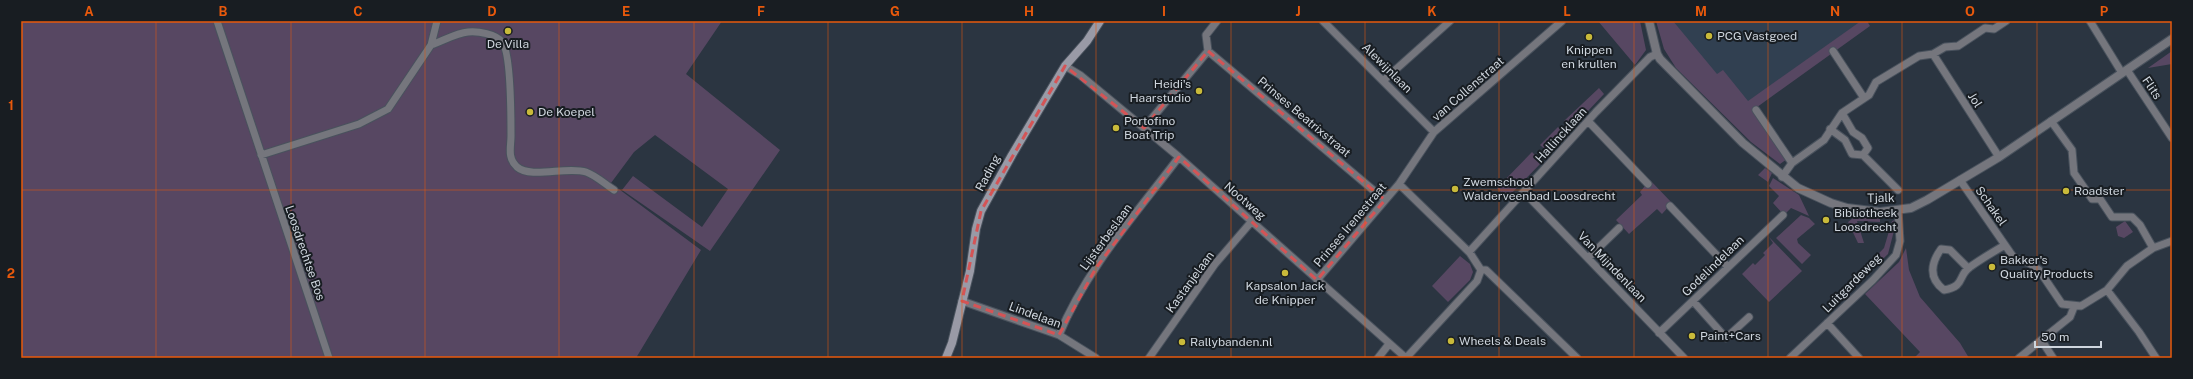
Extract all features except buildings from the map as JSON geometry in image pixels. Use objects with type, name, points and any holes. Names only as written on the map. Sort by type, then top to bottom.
[{"type":"main road","name":"Rading","points":[[946,358],[952,343],[981,212],[1012,155],[1065,66],[1087,41],[1100,21]]},
{"type":"street","name":"Loosdrechtse Bos","points":[[217,21],[329,358]]},
{"type":"street","points":[[261,155],[359,124],[388,109],[431,45],[437,21]]},
{"type":"street","points":[[1144,128],[1208,51],[1206,35],[1217,21]]},
{"type":"street","points":[[1384,80],[1450,21]]},
{"type":"street","name":"van Collenstraat","points":[[1399,184],[1434,132],[1562,21]]},
{"type":"street","name":"Tjalk","points":[[1650,21],[1657,54],[1664,64],[1743,143],[1782,177],[1798,188],[1814,196],[1847,208],[1880,212],[1911,208],[1960,180],[1998,157],[2172,39]]},
{"type":"street","points":[[1782,177],[1792,163],[1824,140],[1842,113],[1869,95],[1876,82],[1919,56],[1933,54],[1946,47],[1958,46],[1985,28],[1994,29],[2006,21]]},
{"type":"street","name":"Flits","points":[[2090,21],[2124,72],[2172,138]]},
{"type":"street","name":"Alewijnlaan","points":[[1329,23],[1434,132]]},
{"type":"street","points":[[431,45],[467,32],[484,33],[502,41],[505,46],[508,67],[511,136],[509,155],[512,161],[517,167],[524,171],[564,170],[586,172],[614,190]]},
{"type":"street","name":"Prinses Beatrixstraat","points":[[1208,51],[1384,200]]},
{"type":"street","points":[[1833,51],[1864,98]]},
{"type":"street","name":"Hallincklaan","points":[[1469,252],[1588,121],[1650,57],[1657,54]]},
{"type":"street","name":"Jol","points":[[1933,54],[1998,157]]},
{"type":"street","name":"Nootweg","points":[[1065,66],[1080,75],[1179,157],[1406,358]]},
{"type":"street","points":[[1756,110],[1792,163]]},
{"type":"street","points":[[1842,113],[1853,132],[1862,138],[1868,148],[1863,155]]},
{"type":"street","points":[[1588,121],[1648,184]]},
{"type":"street","points":[[2051,121],[2072,150],[2074,172],[2092,199],[2100,199],[2112,216],[2132,217],[2140,225],[2153,248]]},
{"type":"street","points":[[1830,129],[1845,140],[1852,154],[1863,155],[1898,190]]},
{"type":"street","name":"Lijsterbeslaan","points":[[1059,336],[1068,315],[1096,268],[1179,157]]},
{"type":"street","name":"Schakel","points":[[1960,180],[2014,258],[2030,263],[2039,270],[2062,304],[2074,307]]},
{"type":"street","points":[[1399,184],[1469,252],[1481,270],[1486,270],[1577,358]]},
{"type":"street","name":"Prinses Irenestraat","points":[[1317,280],[1399,184]]},
{"type":"street","name":"Van Mijndenlaan","points":[[1524,192],[1684,358]]},
{"type":"street","points":[[1670,206],[1728,267]]},
{"type":"street","name":"Luitgardeweg","points":[[1790,358],[1873,280],[1896,255],[1900,241],[1898,210]]},
{"type":"street","name":"Godelindelaan","points":[[1659,333],[1783,215]]},
{"type":"street","name":"Kastanjelaan","points":[[1149,358],[1215,264],[1252,221]]},
{"type":"street","points":[[1588,258],[1619,228]]},
{"type":"street","points":[[2019,358],[2070,317],[2074,307],[2081,306],[2107,290],[2127,266],[2153,248],[2172,241]]},
{"type":"street","points":[[1968,268],[1950,250],[1941,249],[1934,258],[1932,273],[1939,286],[1944,290],[1955,288],[1963,279],[1968,268],[2005,245]]},
{"type":"street","points":[[1406,358],[1477,281],[1481,270]]},
{"type":"street","points":[[2107,290],[2139,332],[2156,358]]},
{"type":"street","points":[[1693,300],[1726,338],[1749,317]]},
{"type":"street","name":"Lindelaan","points":[[962,301],[1059,336],[1093,357]]},
{"type":"street","points":[[1827,323],[1859,358]]},
{"type":"street","points":[[2042,341],[2053,358]]},
{"type":"street","points":[[1378,358],[1389,344]]},
{"type":"highlighted area","points":[[1208,51],[1385,200],[1317,280],[1179,157],[1096,268],[1059,335],[962,301],[981,211],[1065,66],[1144,128]]},
{"type":"shaded area","points":[[21,21],[722,21],[686,74],[780,150],[710,251],[622,190],[633,176],[702,227],[728,189],[655,135],[634,152],[611,183],[604,178],[701,250],[636,358],[21,358]]},
{"type":"shaded area","points":[[1598,21],[1640,21],[1646,50],[1635,65]]},
{"type":"shaded area","points":[[1656,21],[1673,21],[1717,74],[1723,70],[1748,101],[1861,21],[1867,21],[1870,26],[1753,110],[1787,159],[1780,164],[1751,142],[1676,68],[1664,49]]},
{"type":"shaded area","points":[[1667,21],[1862,21],[1746,103],[1680,39]]},
{"type":"shaded area","points":[[2172,51],[2172,64],[2148,68]]},
{"type":"shaded area","points":[[1599,88],[1604,94],[1571,129],[1564,121]]},
{"type":"shaded area","points":[[1558,127],[1566,135],[1549,153],[1540,145]]},
{"type":"shaded area","points":[[1532,152],[1542,162],[1507,198],[1497,188]]},
{"type":"shaded area","points":[[1765,168],[1772,173],[1768,182],[1758,175]]},
{"type":"shaded area","points":[[1773,178],[1799,195],[1809,216],[1791,208],[1784,215],[1773,203],[1779,196],[1769,186]]},
{"type":"shaded area","points":[[1650,180],[1672,203],[1662,214],[1657,209],[1629,234],[1616,220],[1642,195],[1640,192]]},
{"type":"shaded area","points":[[1801,215],[1809,218],[1815,224],[1797,239],[1798,243],[1811,255],[1802,264],[1776,238]]},
{"type":"shaded area","points":[[1857,215],[1880,218],[1880,222],[1857,221],[1864,243],[1858,243],[1848,222]]},
{"type":"shaded area","points":[[1897,219],[1888,254],[1847,294],[1844,290],[1884,248],[1892,221]]},
{"type":"shaded area","points":[[2125,221],[2133,232],[2124,238],[2118,236],[2116,227]]},
{"type":"shaded area","points":[[1769,237],[1802,271],[1769,302],[1742,274],[1753,263],[1755,265],[1765,255],[1763,253],[1773,243]]},
{"type":"shaded area","points":[[1906,248],[1909,270],[1920,297],[1960,343],[1969,358],[1914,358],[1920,352],[1865,294],[1899,262]]},
{"type":"shaded area","points":[[1460,256],[1470,264],[1473,272],[1470,280],[1448,302],[1432,286]]},
{"type":"place","name":"De Villa","points":[[508,31]]},
{"type":"place","name":"PCG Vastgoed","points":[[1709,36]]},
{"type":"place","name":"Knippen en krullen","points":[[1589,37]]},
{"type":"place","name":"Heidi's Haarstudio","points":[[1199,91]]},
{"type":"place","name":"De Koepel","points":[[530,112]]},
{"type":"place","name":"Portofino Boat Trip","points":[[1116,128]]},
{"type":"place","name":"Zwemschool Walderveenbad Loosdrecht","points":[[1455,189]]},
{"type":"place","name":"Roadster","points":[[2066,191]]},
{"type":"place","name":"Bibliotheek Loosdrecht","points":[[1826,220]]},
{"type":"place","name":"Bakker's Quality Products","points":[[1992,267]]},
{"type":"place","name":"Kapsalon Jack de Knipper","points":[[1285,273]]},
{"type":"place","name":"Paint+Cars","points":[[1692,336]]},
{"type":"place","name":"Wheels & Deals","points":[[1451,341]]},
{"type":"place","name":"Rallybanden.nl","points":[[1182,342]]}]
